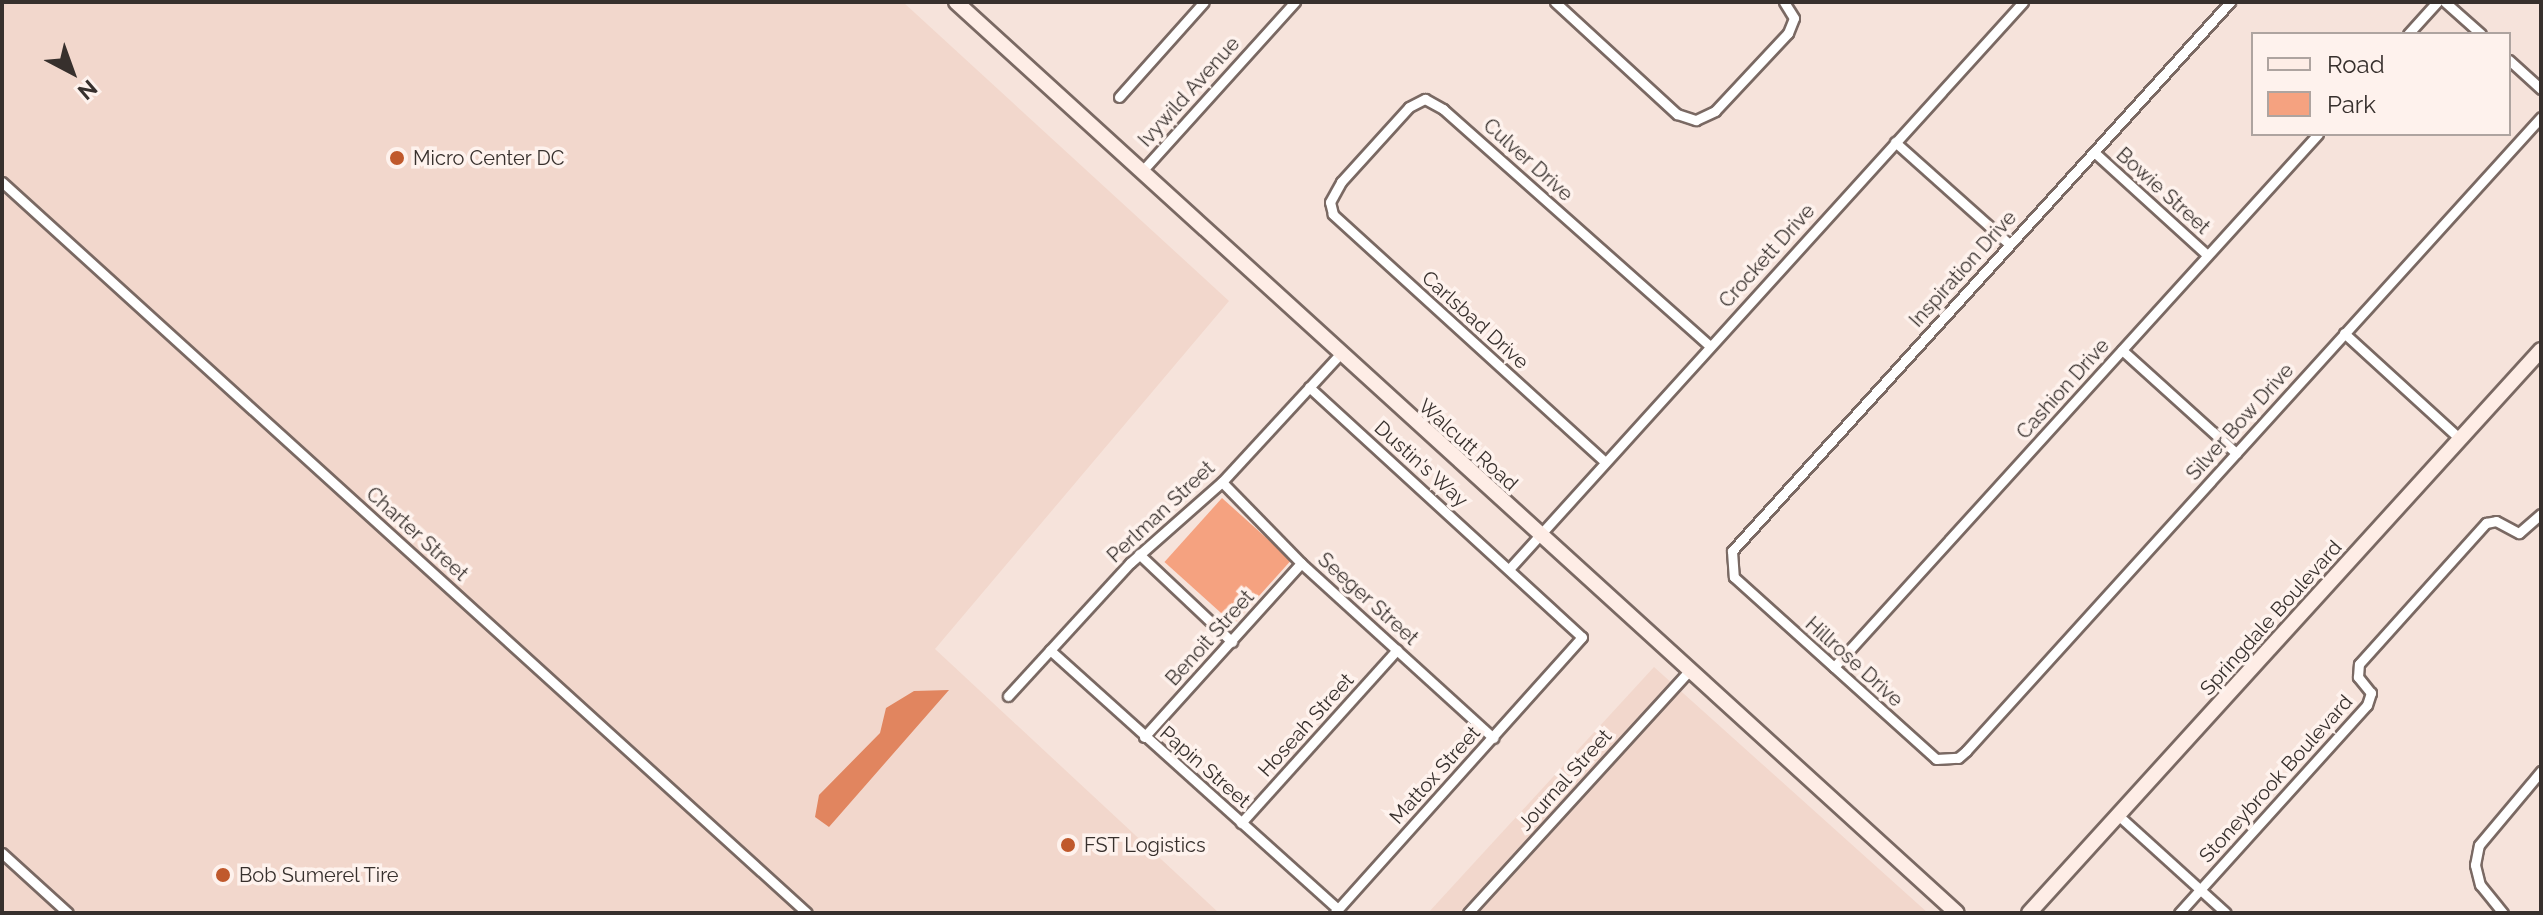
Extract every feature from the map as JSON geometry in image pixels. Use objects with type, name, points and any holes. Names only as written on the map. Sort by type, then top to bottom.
[{"type":"street","name":"Walcutt Road","points":[[956,2],[1143,170],[1339,355],[1957,913]]},
{"type":"street","points":[[1119,97],[1204,2]]},
{"type":"street","name":"Ivywild Avenue","points":[[1143,170],[1295,2]]},
{"type":"street","points":[[1555,2],[1677,114],[1696,120],[1715,111],[1788,33],[1794,18],[1784,3]]},
{"type":"street","name":"Inspiration Drive","points":[[1730,564],[1745,536],[2230,2]]},
{"type":"street","points":[[2410,32],[2437,2]]},
{"type":"street","points":[[2445,2],[2479,32]]},
{"type":"street","name":"Crockett Drive","points":[[1539,535],[2018,4]]},
{"type":"street","points":[[2511,62],[2541,89]]},
{"type":"street","name":"Culver Drive","points":[[1330,202],[1341,182],[1409,107],[1425,99],[1435,102],[1710,346]]},
{"type":"street","name":"Silver Bow Drive","points":[[1966,751],[2541,117]]},
{"type":"street","name":"Cashion Drive","points":[[1834,667],[2316,136]]},
{"type":"street","points":[[1895,142],[2009,244]]},
{"type":"street","name":"Bowie Street","points":[[2094,152],[2207,255]]},
{"type":"street","name":"Charter Street","points":[[2,182],[807,913]]},
{"type":"street","name":"Carlsbad Drive","points":[[1330,202],[1341,223],[1604,461]]},
{"type":"street","points":[[2344,333],[2460,439]]},
{"type":"street","points":[[2122,350],[2236,453]]},
{"type":"street","name":"Springdale Boulevard","points":[[2029,913],[2541,350]]},
{"type":"street","name":"Perlman Street","points":[[1008,696],[1139,554],[1222,482],[1339,355]]},
{"type":"street","name":"Dustin's Way","points":[[1309,387],[1581,634],[1581,643],[1563,661]]},
{"type":"street","name":"Seeger Street","points":[[1222,482],[1301,563],[1493,738]]},
{"type":"street","name":"Stoneybrook Boulevard","points":[[2179,913],[2367,705],[2371,693],[2358,677],[2359,664],[2486,523],[2493,520],[2519,533],[2541,514]]},
{"type":"street","points":[[1510,568],[1539,535]]},
{"type":"street","points":[[1139,554],[1232,642]]},
{"type":"street","name":"Benoit Street","points":[[1144,737],[1301,563]]},
{"type":"street","name":"Hillrose Drive","points":[[1730,564],[1734,577],[1936,759],[1958,758],[1966,751]]},
{"type":"street","name":"Papin Street","points":[[1050,650],[1336,911]]},
{"type":"street","name":"Hoseah Street","points":[[1241,823],[1397,650]]},
{"type":"street","name":"Mattox Street","points":[[1336,911],[1563,661]]},
{"type":"street","name":"Journal Street","points":[[1468,913],[1689,671]]},
{"type":"street","points":[[2503,913],[2480,885],[2475,865],[2489,828],[2541,771]]},
{"type":"street","name":"Stoneybrook Boulevard","points":[[2119,816],[2226,913]]},
{"type":"street","points":[[2,853],[68,913]]},
{"type":"shaded area","points":[[2,2],[903,2],[1229,301],[935,649],[1219,913],[2,913]]},
{"type":"shaded area","points":[[1654,667],[1928,913],[1428,913]]},
{"type":"shaded area","points":[[949,690],[829,827],[815,817],[819,795],[880,733],[886,708],[914,691]]},
{"type":"green space","points":[[1222,498],[1291,560],[1234,624],[1164,562]]},
{"type":"place","name":"Micro Center DC","points":[[397,158]]},
{"type":"place","name":"FST Logistics","points":[[1068,845]]},
{"type":"place","name":"Bob Sumerel Tire","points":[[223,875]]}]
